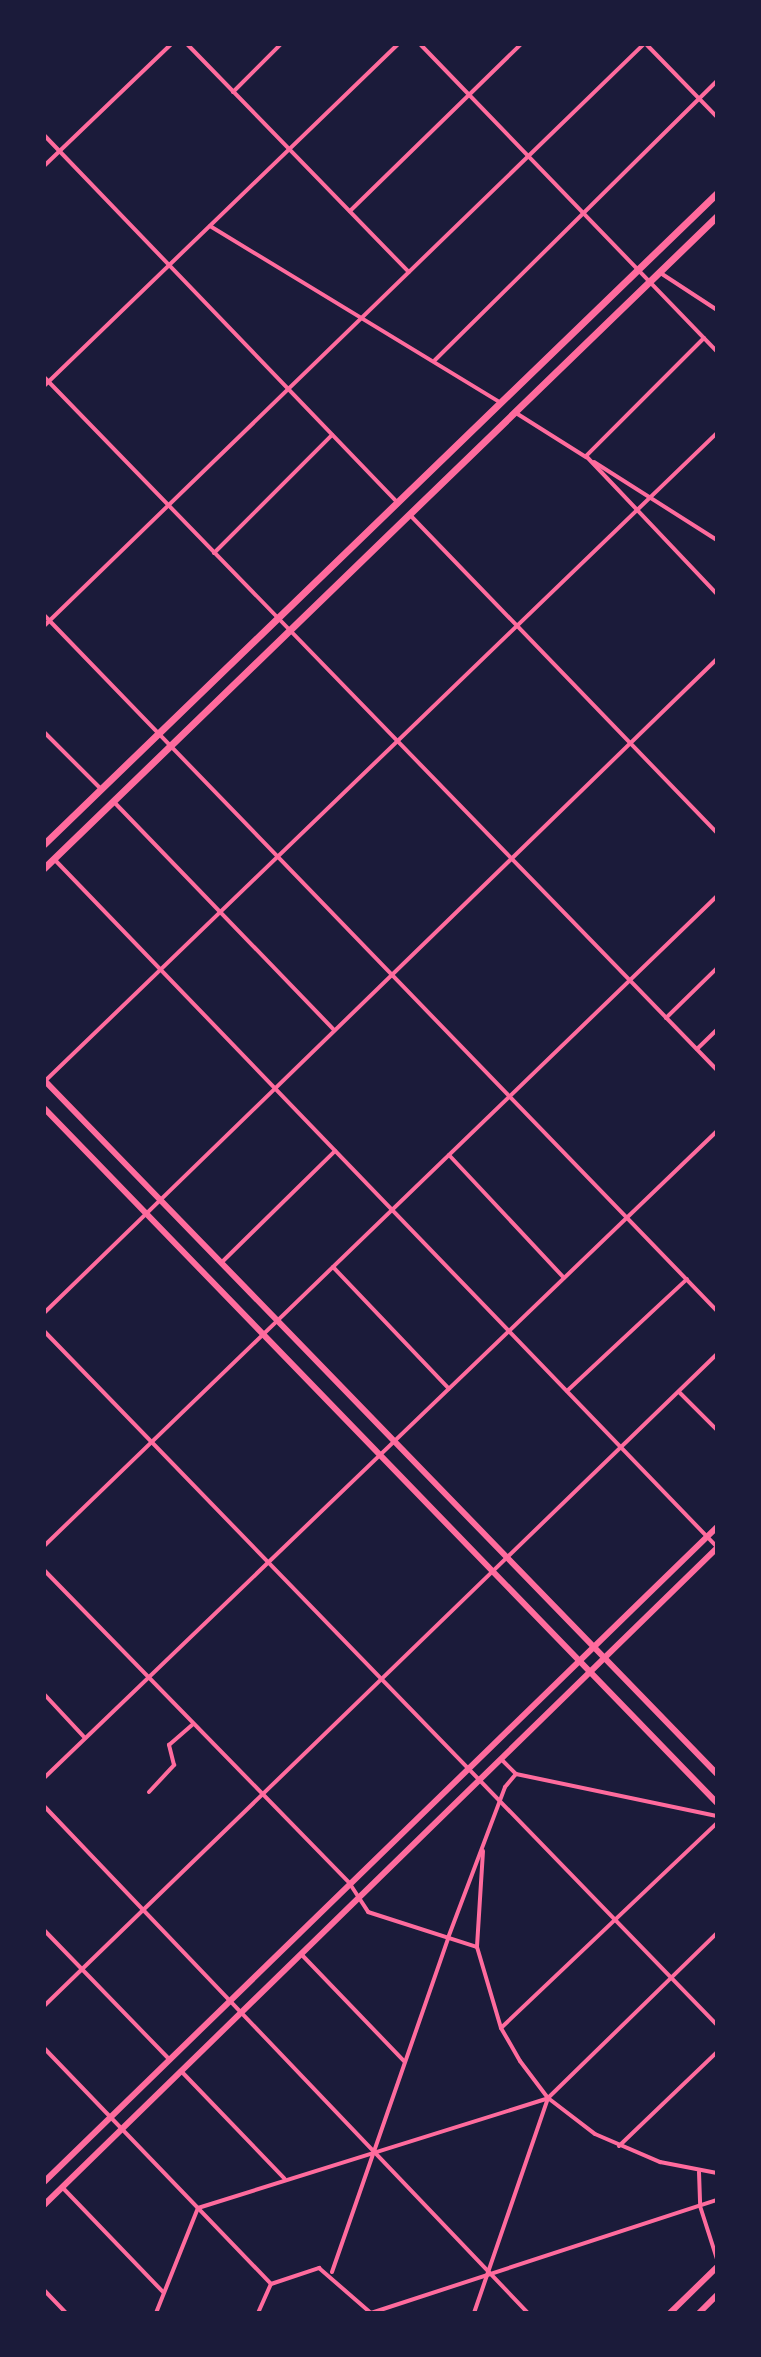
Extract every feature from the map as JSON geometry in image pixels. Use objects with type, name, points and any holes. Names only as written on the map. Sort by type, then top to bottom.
[{"type":"main road","points":[[44,844],[717,193]]},
{"type":"main road","points":[[44,868],[717,216]]},
{"type":"main road","points":[[44,1081],[717,1774]]},
{"type":"main road","points":[[44,1108],[717,1803]]},
{"type":"main road","points":[[44,2182],[717,1527]]},
{"type":"main road","points":[[44,2205],[717,1548]]},
{"type":"main road","points":[[51,2175],[62,2187]]},
{"type":"main road","points":[[670,2313],[717,2267]]},
{"type":"main road","points":[[699,2313],[717,2295]]},
{"type":"street","points":[[44,166],[171,44]]},
{"type":"street","points":[[187,44],[409,272]]},
{"type":"street","points":[[233,92],[281,44]]},
{"type":"street","points":[[44,386],[398,44]]},
{"type":"street","points":[[420,44],[717,352]]},
{"type":"street","points":[[350,211],[521,44]]},
{"type":"street","points":[[44,626],[645,44],[717,117]]},
{"type":"street","points":[[435,360],[717,81]]},
{"type":"street","points":[[44,135],[397,502]]},
{"type":"street","points":[[210,226],[365,317],[500,402]]},
{"type":"street","points":[[659,272],[717,310]]},
{"type":"street","points":[[586,456],[704,338]]},
{"type":"street","points":[[44,377],[717,1070]]},
{"type":"street","points":[[514,412],[717,540]]},
{"type":"street","points":[[44,1081],[717,433]]},
{"type":"street","points":[[214,553],[332,435]]},
{"type":"street","points":[[586,456],[717,594]]},
{"type":"street","points":[[409,515],[717,833]]},
{"type":"street","points":[[44,615],[717,1311]]},
{"type":"street","points":[[44,1313],[717,659]]},
{"type":"street","points":[[44,732],[101,789]]},
{"type":"street","points":[[113,801],[334,1030]]},
{"type":"street","points":[[54,859],[717,1548]]},
{"type":"street","points":[[44,1546],[717,896]]},
{"type":"street","points":[[666,1018],[717,968]]},
{"type":"street","points":[[697,1049],[717,1030]]},
{"type":"street","points":[[44,1778],[717,1131]]},
{"type":"street","points":[[221,1263],[335,1151]]},
{"type":"street","points":[[449,1155],[564,1278]]},
{"type":"street","points":[[333,1267],[449,1389]]},
{"type":"street","points":[[567,1391],[687,1279]]},
{"type":"street","points":[[44,1331],[717,2025]]},
{"type":"street","points":[[44,2006],[717,1354]]},
{"type":"street","points":[[679,1391],[717,1430]]},
{"type":"street","points":[[44,1570],[350,1884],[368,1912],[477,1947]]},
{"type":"street","points":[[44,1694],[85,1738]]},
{"type":"street","points":[[149,1792],[174,1765],[169,1745],[193,1724]]},
{"type":"street","points":[[501,1759],[516,1774],[717,1816]]},
{"type":"street","points":[[332,2272],[372,2149],[448,1938],[500,1801],[516,1774]]},
{"type":"street","points":[[44,1806],[528,2313]]},
{"type":"street","points":[[501,2028],[717,1823]]},
{"type":"street","points":[[484,1843],[477,1947],[501,2028],[548,2098],[619,2146],[699,2172],[717,2173]]},
{"type":"street","points":[[44,1930],[169,2059]]},
{"type":"street","points":[[474,2313],[548,2098],[717,1933]]},
{"type":"street","points":[[301,1954],[404,2061]]},
{"type":"street","points":[[44,2048],[271,2284]]},
{"type":"street","points":[[619,2146],[717,2052]]},
{"type":"street","points":[[181,2071],[284,2178]]},
{"type":"street","points":[[156,2313],[198,2208],[372,2149],[548,2098]]},
{"type":"street","points":[[699,2172],[700,2206],[717,2259]]},
{"type":"street","points":[[62,2187],[163,2292]]},
{"type":"street","points":[[258,2313],[271,2284],[319,2268],[332,2272],[371,2313],[488,2270],[717,2200]]},
{"type":"street","points":[[44,2290],[66,2313]]}]
